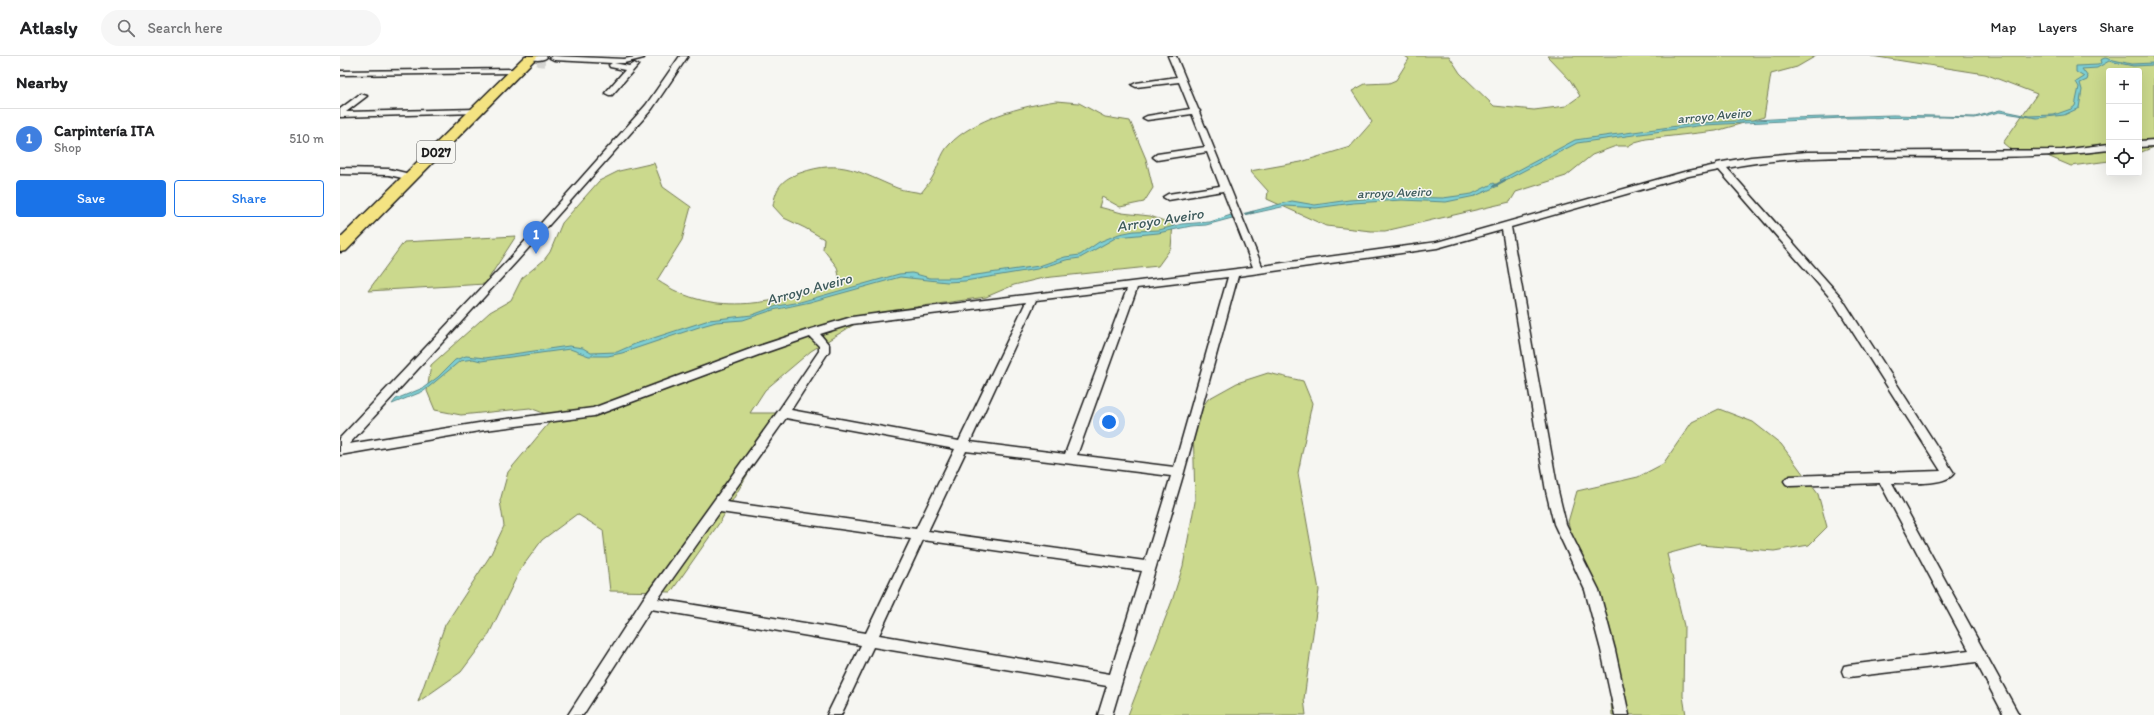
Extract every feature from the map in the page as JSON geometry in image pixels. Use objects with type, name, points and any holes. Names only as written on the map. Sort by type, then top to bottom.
[{"type":"main road","name":"D027","points":[[340,247],[411,178],[476,111],[536,61]]},
{"type":"street","points":[[340,446],[514,259],[649,107],[684,56]]},
{"type":"street","points":[[1172,56],[1196,111],[1258,270]]},
{"type":"street","points":[[340,73],[536,61],[624,61],[641,57]]},
{"type":"street","points":[[609,93],[641,57]]},
{"type":"street","points":[[536,61],[616,66],[631,69]]},
{"type":"street","points":[[1136,85],[1182,79]]},
{"type":"street","points":[[340,114],[363,96]]},
{"type":"street","points":[[340,114],[476,111]]},
{"type":"street","points":[[1147,118],[1196,111]]},
{"type":"street","points":[[2142,144],[2154,143]]},
{"type":"street","points":[[340,450],[486,426],[594,412],[750,353],[812,333],[873,318],[1258,270],[1437,245],[1720,166],[1751,160],[1800,156],[2062,152],[2106,148]]},
{"type":"street","points":[[1157,157],[1211,149]]},
{"type":"street","points":[[1720,166],[1837,299],[1948,473],[1941,478],[1790,481]]},
{"type":"street","points":[[340,171],[389,172],[411,178]]},
{"type":"street","points":[[1168,197],[1226,188]]},
{"type":"street","points":[[1506,226],[1552,491],[1560,524],[1592,590],[1608,650],[1622,715]]},
{"type":"street","points":[[1105,715],[1178,472],[1234,273]]},
{"type":"street","points":[[1069,460],[1133,286]]},
{"type":"street","points":[[834,715],[1033,297]]},
{"type":"street","points":[[575,715],[648,603],[783,413],[824,350],[824,345],[812,333]]},
{"type":"street","points":[[783,413],[962,446],[1178,472]]},
{"type":"street","points":[[1884,480],[2012,715]]},
{"type":"street","points":[[716,506],[1149,567]]},
{"type":"street","points":[[648,603],[1116,681]]},
{"type":"street","points":[[1849,671],[1979,655]]},
{"type":"green space","points":[[1405,56],[1449,56],[1460,73],[1494,106],[1534,110],[1566,106],[1580,96],[1570,80],[1547,56],[1816,56],[1797,67],[1771,74],[1764,117],[1716,131],[1646,139],[1628,146],[1616,146],[1592,155],[1566,176],[1516,192],[1510,202],[1385,231],[1371,231],[1326,226],[1267,199],[1268,191],[1250,171],[1301,162],[1350,147],[1372,122],[1352,91],[1365,84],[1389,83],[1396,80],[1409,59]]},
{"type":"green space","points":[[1871,56],[2154,56],[2154,147],[2142,152],[2142,68],[2106,68],[2106,161],[2071,166],[2038,152],[2015,153],[2003,143],[2037,94],[1985,74]]},
{"type":"green space","points":[[1056,101],[1079,103],[1105,117],[1130,121],[1146,159],[1153,188],[1144,202],[1120,207],[1102,197],[1099,207],[1122,213],[1150,216],[1173,224],[1171,248],[1158,266],[1043,278],[1014,285],[986,297],[902,309],[873,320],[858,322],[811,351],[765,390],[750,413],[783,413],[720,522],[671,592],[610,591],[603,530],[577,514],[542,540],[520,570],[488,636],[461,672],[418,702],[445,625],[490,556],[504,526],[500,501],[508,472],[554,417],[530,408],[461,415],[435,410],[427,391],[431,365],[490,312],[511,300],[522,278],[544,260],[550,252],[562,223],[599,181],[619,171],[654,163],[663,187],[691,207],[682,240],[657,280],[679,293],[702,300],[724,304],[747,304],[770,301],[841,285],[837,267],[823,249],[824,239],[784,218],[773,206],[778,189],[784,181],[794,175],[815,169],[839,167],[850,169],[900,189],[921,193],[932,178],[946,148],[959,136],[984,121],[999,115],[1028,106]]},
{"type":"green space","points":[[516,236],[485,284],[368,291],[404,242]]},
{"type":"green space","points":[[1268,373],[1303,381],[1312,403],[1298,473],[1319,590],[1304,699],[1306,715],[1128,715],[1172,601],[1183,566],[1195,502],[1193,421],[1208,399],[1237,383]]},
{"type":"green space","points":[[1719,409],[1753,422],[1781,444],[1818,494],[1827,527],[1809,545],[1774,551],[1700,545],[1667,554],[1684,626],[1683,696],[1686,715],[1612,715],[1605,627],[1577,555],[1568,522],[1577,491],[1638,477],[1663,464],[1692,422]]},
{"type":"water","points":[[2105,58],[2131,64],[2154,63],[2154,65],[2133,66],[2109,61],[2097,68],[2082,69],[2088,77],[2087,80],[2080,83],[2082,90],[2079,108],[2064,115],[2037,118],[1999,112],[1975,118],[1843,118],[1704,125],[1577,143],[1502,182],[1500,180],[1575,140],[1699,123],[1893,115],[1975,117],[2000,110],[2029,116],[2054,115],[2075,106],[2079,87],[2076,82],[2084,77],[2076,72],[2076,66],[2098,65],[2101,63],[2100,60]]},
{"type":"water","points":[[1494,183],[1498,186],[1475,196],[1446,202],[1402,200],[1353,203],[1316,208],[1286,206],[1250,214],[1250,212],[1292,201],[1315,205],[1349,200],[1396,197],[1443,198],[1472,194]]},
{"type":"water","points":[[1231,215],[1236,217],[1206,225],[1191,226],[1158,233],[1117,237],[1080,258],[1066,260],[1037,269],[965,281],[947,282],[900,277],[810,302],[773,310],[743,320],[716,322],[622,353],[608,356],[589,356],[570,349],[481,361],[473,359],[460,361],[424,391],[392,404],[396,399],[423,388],[438,377],[455,360],[466,356],[485,358],[569,346],[583,348],[591,353],[617,352],[635,344],[709,320],[752,315],[777,306],[800,302],[899,274],[912,273],[930,278],[955,278],[1039,266],[1065,257],[1080,255],[1099,242],[1119,234],[1134,231],[1159,230],[1182,224],[1210,222]]},
{"type":"waterway","name":"arroyo Aveiro","points":[[1494,186],[1505,180]]},
{"type":"waterway","name":"arroyo Aveiro","points":[[1245,214],[1253,212]]},
{"type":"tunnel","points":[[537,62],[548,63]]},
{"type":"place","name":"Carpintería ITA","points":[[536,254]]},
{"type":"water label","name":"Arroyo Aveiro","points":[[1160,220]]},
{"type":"water label","name":"Arroyo Aveiro","points":[[809,289]]}]
